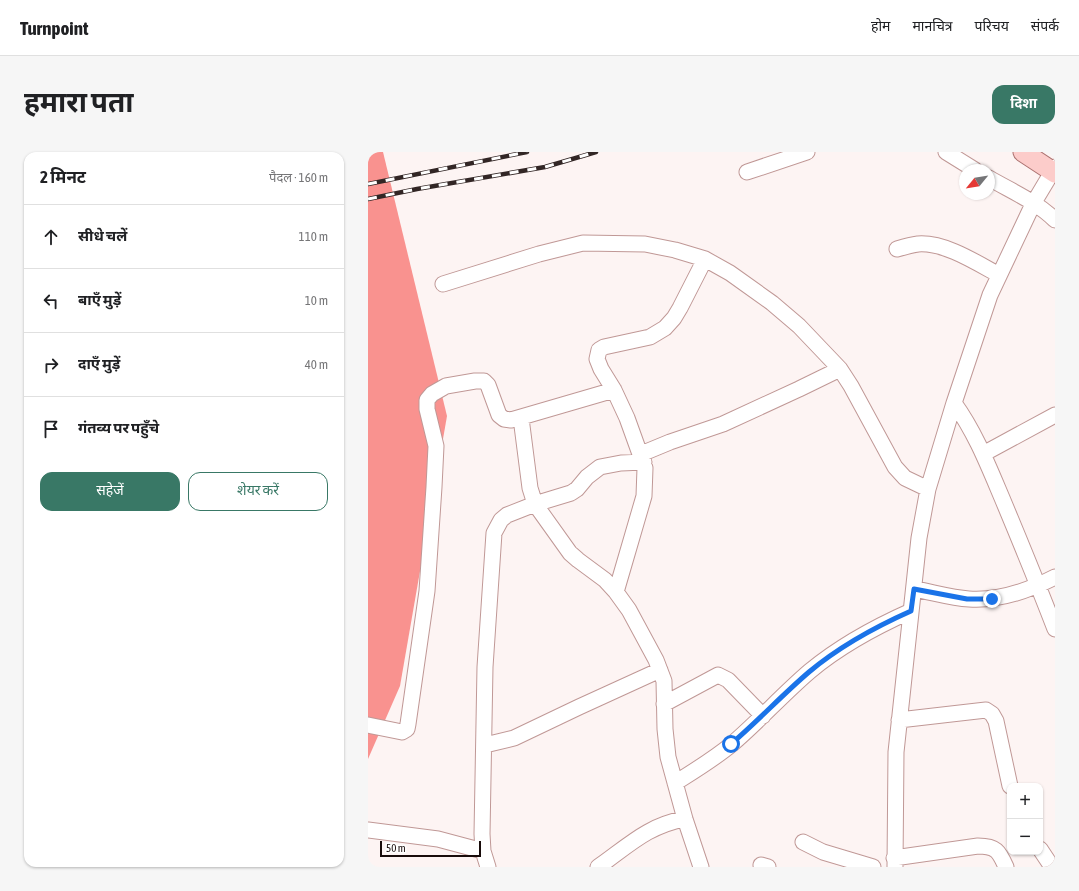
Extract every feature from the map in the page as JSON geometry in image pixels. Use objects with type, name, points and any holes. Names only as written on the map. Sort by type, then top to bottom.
[{"type":"main road","points":[[1023,152],[1054,171]]},
{"type":"street","points":[[747,172],[807,152]]},
{"type":"street","points":[[946,152],[965,164]]},
{"type":"street","points":[[1006,867],[1000,854],[995,849],[987,846],[978,846],[894,863],[896,752],[919,538],[928,489],[954,402],[990,295],[1033,204],[1054,171]]},
{"type":"street","points":[[995,182],[1033,204],[1055,220]]},
{"type":"street","points":[[443,284],[539,254],[583,243],[645,244],[676,250],[705,259],[730,273],[772,303],[799,326],[840,369],[851,386],[895,467],[905,478],[928,489]]},
{"type":"street","points":[[897,249],[920,244],[932,244],[970,259],[999,276]]},
{"type":"street","points":[[616,592],[644,496],[645,474],[642,458],[627,418],[597,359],[599,350],[611,345],[650,337],[665,328],[677,313],[705,259]]},
{"type":"street","points":[[488,867],[483,851],[482,834],[485,745],[485,667],[494,533],[501,520],[535,504],[571,493],[583,484],[593,472],[600,467],[642,458],[670,442],[723,424],[840,369]]},
{"type":"street","points":[[368,725],[402,732],[406,729],[408,724],[427,591],[434,487],[436,446],[427,409],[427,400],[432,394],[446,386],[479,380],[484,381],[488,385],[499,415],[504,419],[511,420],[614,390]]},
{"type":"street","points":[[954,402],[966,420],[983,454],[1055,629]]},
{"type":"street","points":[[983,454],[1055,415]]},
{"type":"street","points":[[521,418],[530,488],[535,504],[570,553],[605,580],[616,592],[636,622],[656,660],[664,682],[665,729],[668,757],[685,819],[701,867]]},
{"type":"street","points":[[914,589],[967,599],[992,599],[1038,586],[1055,577]]},
{"type":"street","points":[[675,783],[718,755],[763,716],[810,671],[843,647],[885,622],[911,611]]},
{"type":"street","points":[[485,745],[514,738],[660,670]]},
{"type":"street","points":[[664,704],[718,675],[728,680],[763,716]]},
{"type":"street","points":[[899,720],[986,710],[992,714],[996,721],[1009,783]]},
{"type":"street","points":[[598,867],[652,829],[664,824],[685,819]]},
{"type":"street","points":[[368,830],[438,839],[483,851]]},
{"type":"street","points":[[803,842],[823,852],[873,867]]},
{"type":"street","points":[[1043,854],[1052,867]]},
{"type":"shaded area","points":[[368,152],[383,152],[447,416],[400,686],[368,759]]},
{"type":"railway","points":[[368,184],[527,152]]},
{"type":"railway","points":[[368,199],[545,167],[596,152]]},
{"type":"route","points":[[731,744],[774,706],[810,671],[868,631],[911,611],[914,589],[967,599],[992,599]]}]
